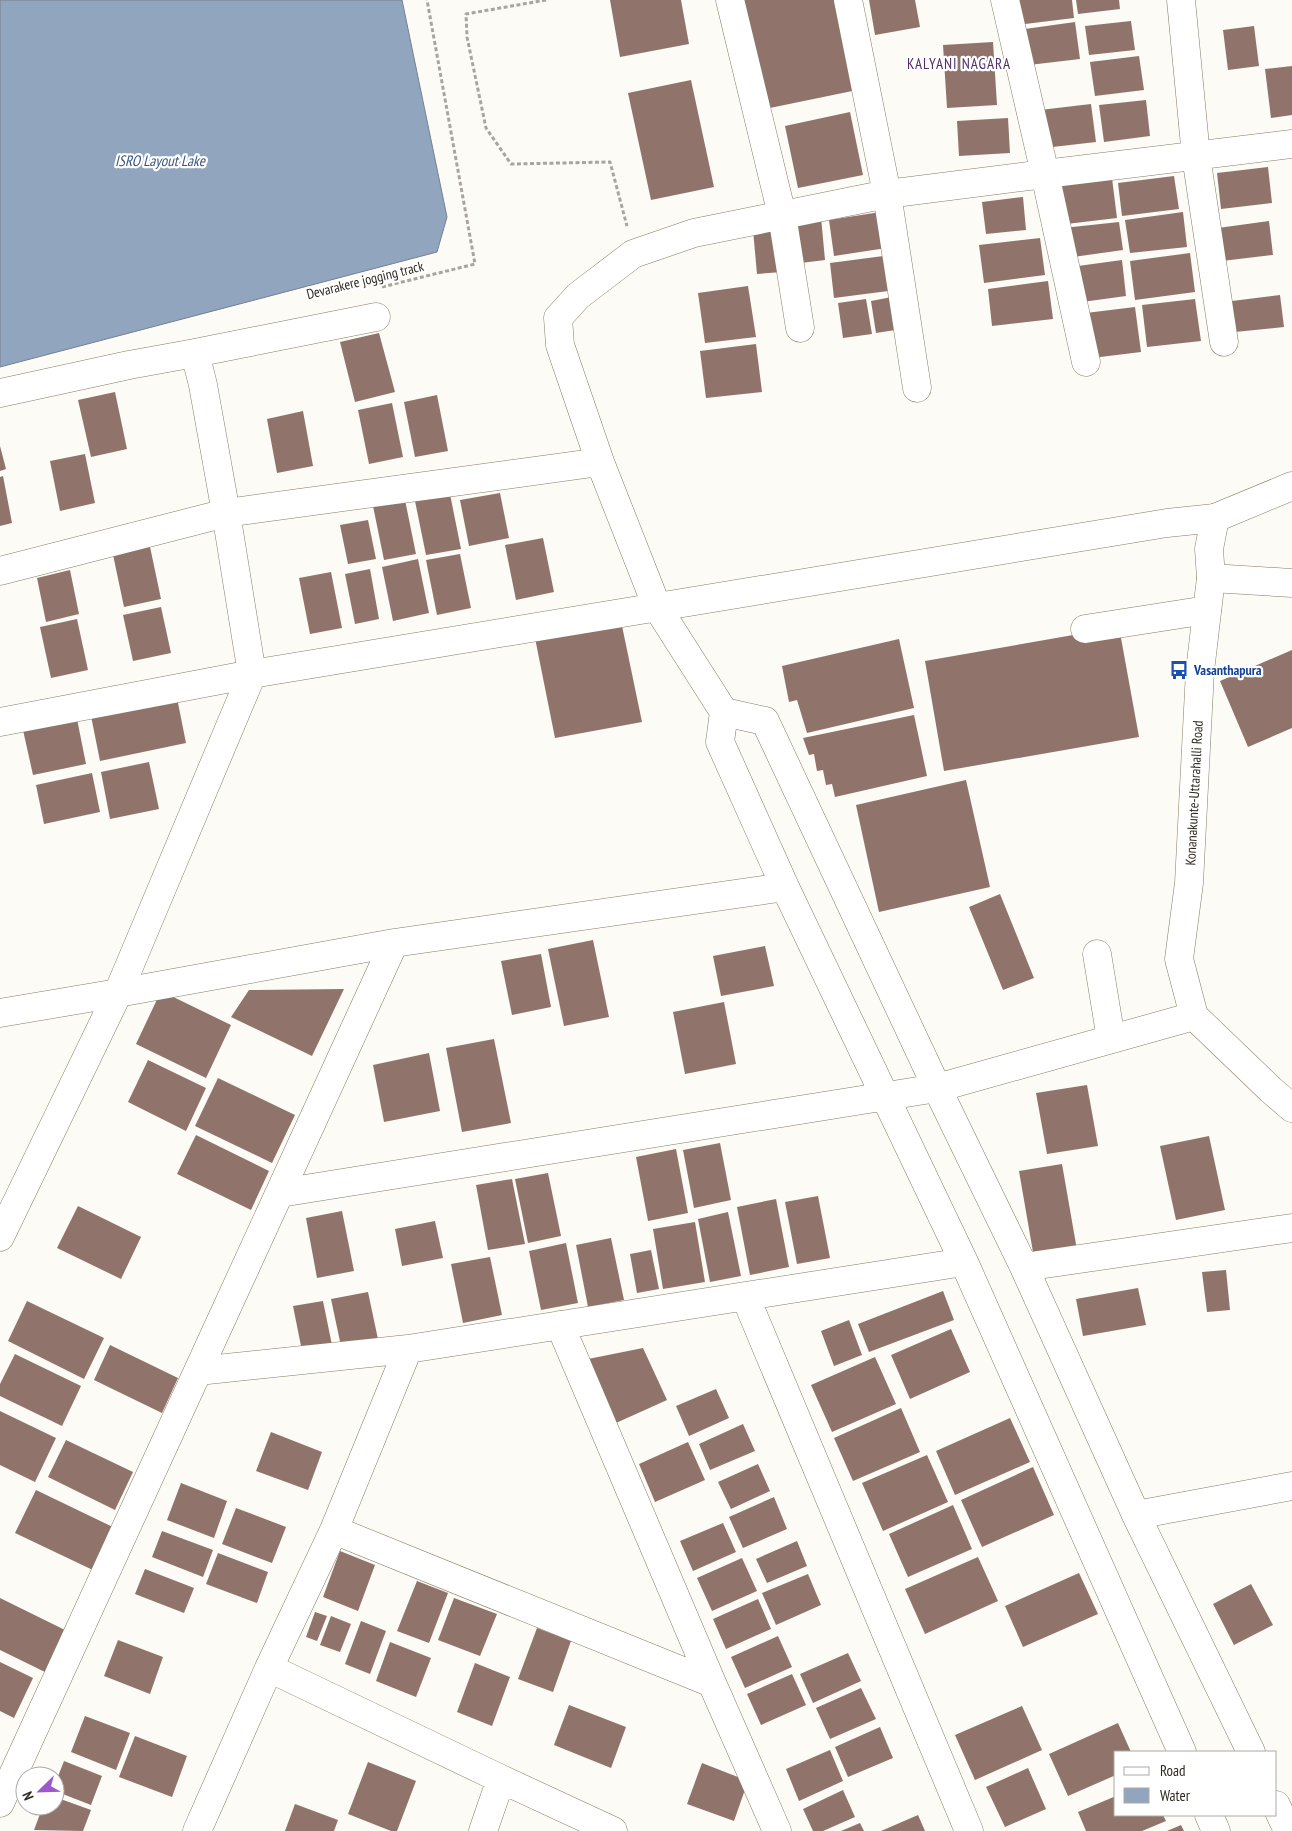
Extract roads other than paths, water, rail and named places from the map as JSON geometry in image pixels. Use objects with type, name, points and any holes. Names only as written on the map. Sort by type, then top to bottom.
[{"type":"street","points":[[730,0],[782,215],[800,328]]},
{"type":"street","points":[[848,0],[887,194],[917,388]]},
{"type":"street","points":[[1005,0],[1086,362]]},
{"type":"street","points":[[1181,0],[1196,156],[1224,342]]},
{"type":"street","points":[[1182,1751],[964,1262],[785,887],[720,742],[724,712],[657,607],[600,462],[560,345],[558,318],[578,296],[633,254],[694,233],[887,194],[1292,144]]},
{"type":"street","points":[[0,392],[376,316]]},
{"type":"street","points":[[0,1237],[118,993],[252,674],[226,513],[203,385],[195,352]]},
{"type":"street","points":[[0,570],[226,513],[600,462]]},
{"type":"street","points":[[0,722],[252,674],[1157,524],[1215,518],[1292,486]]},
{"type":"street","name":"Konanakunte-Uttarahalli Road","points":[[1194,1016],[1179,959],[1189,883],[1200,672],[1211,578],[1209,549],[1215,518]]},
{"type":"street","points":[[1211,578],[1292,583]]},
{"type":"street","points":[[1085,629],[1207,610]]},
{"type":"street","points":[[724,712],[765,721],[936,1088],[1024,1268],[1136,1515],[1250,1751]]},
{"type":"street","points":[[0,1013],[394,943],[785,887]]},
{"type":"street","points":[[0,1802],[394,943]]},
{"type":"street","points":[[1097,954],[1111,1039]]},
{"type":"street","points":[[280,1193],[936,1088],[1194,1016],[1292,1108]]},
{"type":"street","points":[[1024,1268],[1292,1228]]},
{"type":"street","points":[[198,1371],[408,1349],[964,1262]]},
{"type":"street","points":[[745,1296],[969,1831]]},
{"type":"street","points":[[560,1325],[712,1683],[778,1831]]},
{"type":"street","points":[[197,1831],[269,1668],[334,1530],[408,1349]]},
{"type":"street","points":[[1136,1515],[1292,1486]]},
{"type":"street","points":[[334,1530],[712,1683]]},
{"type":"street","points":[[269,1668],[613,1831]]},
{"type":"street","points":[[483,1831],[501,1779]]},
{"type":"street","points":[[1277,1807],[1288,1831]]},
{"type":"street","points":[[1209,1816],[1216,1831]]},
{"type":"water","name":"ISRO Layout Lake","points":[[0,0],[402,0],[447,217],[437,252],[0,367]]},
{"type":"place","name":"Vasanthapura","points":[[1179,670]]},
{"type":"district","name":"KALYANI NAGARA","points":[[959,63]]}]
